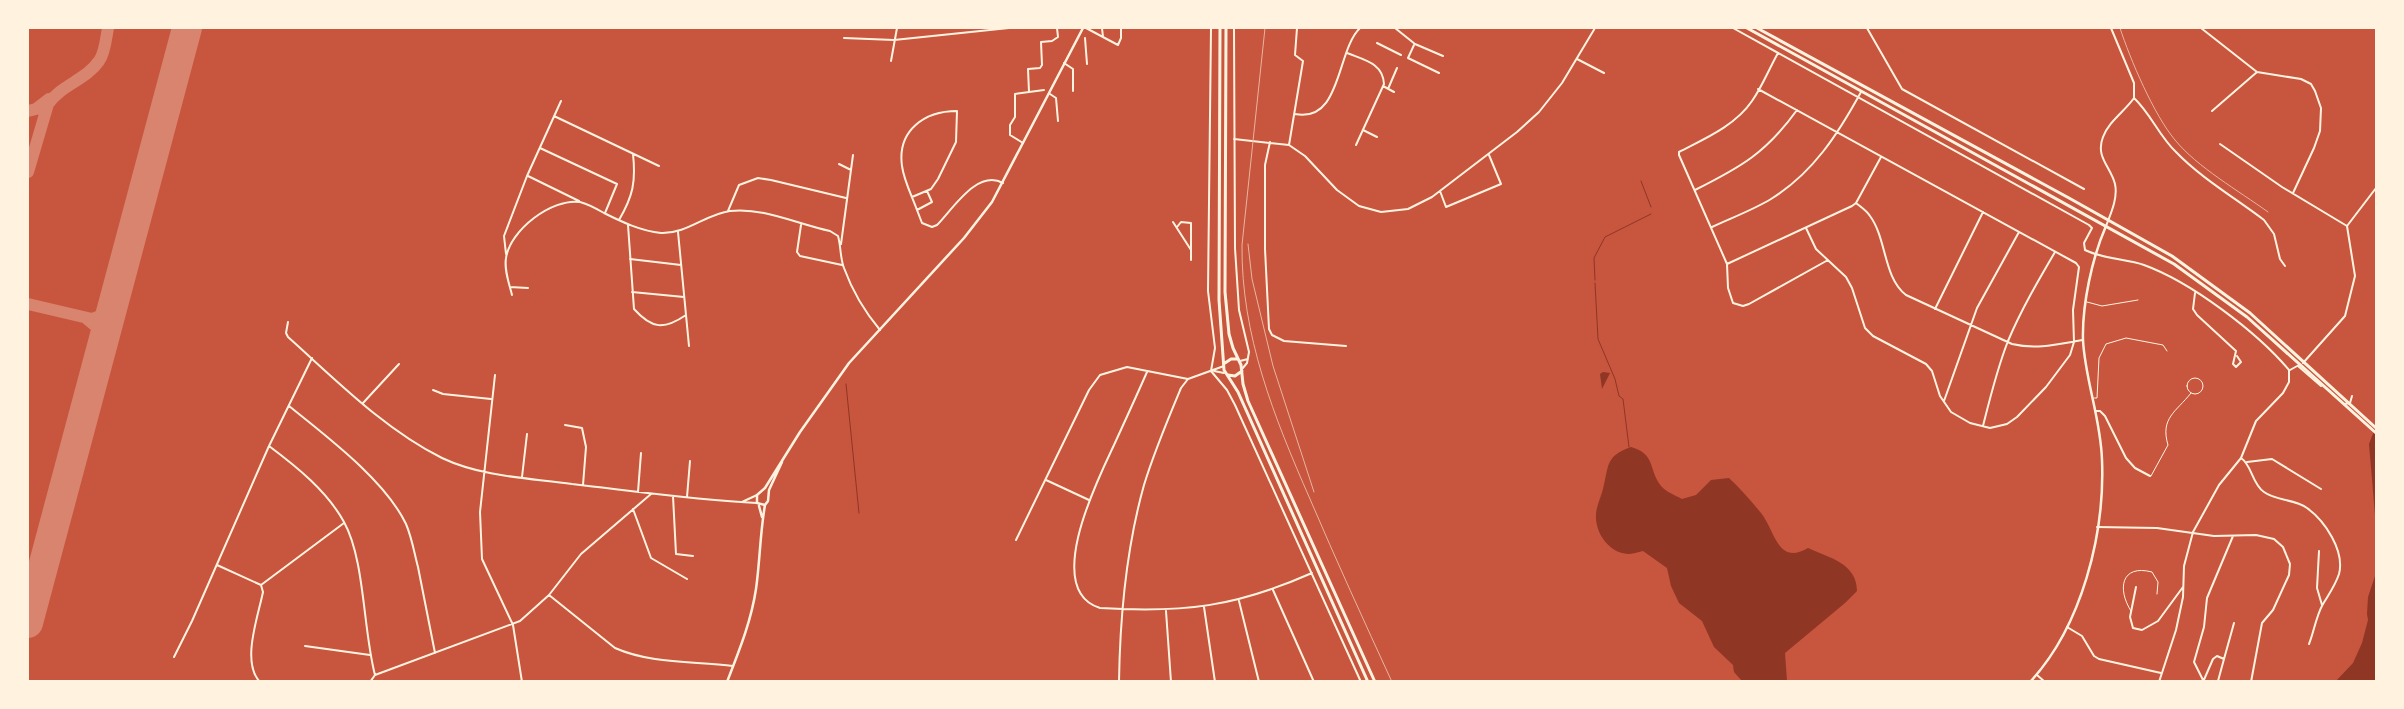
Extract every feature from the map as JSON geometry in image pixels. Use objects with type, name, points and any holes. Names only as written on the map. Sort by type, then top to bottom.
[{"type":"main road","points":[[1220,28],[1218,288],[1224,365],[1238,392],[1368,682]]},
{"type":"main road","points":[[1226,28],[1225,292],[1229,334],[1242,370],[1243,384],[1248,401],[1375,682]]},
{"type":"main road","points":[[1747,28],[2106,226],[2194,277],[2264,329],[2376,428]]},
{"type":"main road","points":[[1757,28],[2109,219],[2188,267],[2236,302],[2376,432]]},
{"type":"main road","points":[[1862,91],[1864,86]]},
{"type":"main road","points":[[1224,365],[1231,359],[1239,360]]},
{"type":"main road","points":[[1227,374],[1235,376],[1242,370]]},
{"type":"street","points":[[892,61],[897,28]]},
{"type":"street","points":[[844,38],[894,40],[1009,28]]},
{"type":"street","points":[[1029,92],[1028,69],[1040,68],[1042,65],[1041,42],[1052,41],[1058,37],[1057,28]]},
{"type":"street","points":[[740,502],[761,492],[834,382],[964,238],[992,202],[1084,28],[1118,45],[1121,38],[1121,28]]},
{"type":"street","points":[[1102,28],[1103,37]]},
{"type":"street","points":[[1211,28],[1208,291],[1215,348],[1212,371],[1227,390],[1235,405],[1361,682]]},
{"type":"street","points":[[1234,28],[1235,248],[1240,310],[1249,352],[1248,359],[1242,370]]},
{"type":"street","points":[[1289,145],[1303,61],[1295,55],[1297,28]]},
{"type":"street","points":[[1295,114],[1313,114],[1325,106],[1331,97],[1353,36],[1360,28]]},
{"type":"street","points":[[1395,28],[1415,44],[1443,56]]},
{"type":"street","points":[[1234,140],[1289,145],[1305,156],[1348,200],[1372,210],[1395,211],[1418,206],[1489,154],[1539,112],[1562,84],[1595,28]]},
{"type":"street","points":[[1733,28],[2089,224],[2092,228],[2084,246],[2085,250],[2144,265],[2160,272],[2230,316],[2288,369],[2289,382],[2283,393],[2256,421],[2241,458],[2219,485],[2193,532],[2184,566],[2183,597],[2176,630],[2159,682]]},
{"type":"street","points":[[1867,28],[1902,89],[2084,189]]},
{"type":"street","points":[[2030,682],[2052,654],[2067,627],[2088,581],[2102,491],[2102,460],[2096,411],[2083,340],[2095,254],[2114,204],[2116,186],[2102,159],[2100,148],[2103,137],[2110,125],[2134,98],[2134,83],[2111,28]]},
{"type":"street","points":[[2201,28],[2257,72],[2307,81],[2315,91],[2319,100],[2322,119],[2317,139],[2293,193]]},
{"type":"street","points":[[1085,38],[1087,64]]},
{"type":"street","points":[[1377,43],[1402,55]]},
{"type":"street","points":[[1415,44],[1408,58],[1439,74]]},
{"type":"street","points":[[1347,53],[1376,65],[1382,70],[1383,86],[1356,145]]},
{"type":"street","points":[[1778,53],[1752,101],[1735,118],[1707,138],[1678,152],[1727,264],[1728,288],[1733,303],[1743,306],[1748,304],[1828,260]]},
{"type":"street","points":[[1577,59],[1604,73]]},
{"type":"street","points":[[1064,63],[1073,69],[1073,91]]},
{"type":"street","points":[[1388,89],[1397,68]]},
{"type":"street","points":[[2212,111],[2257,72]]},
{"type":"street","points":[[1383,86],[1394,92]]},
{"type":"street","points":[[1758,89],[2076,263],[2079,267],[2074,310],[2074,342],[2070,355],[2063,367],[2017,417],[2007,424],[1999,428],[1983,426],[1956,415],[1944,402],[1934,376],[1926,364],[1873,336],[1865,328],[1846,277],[1816,249],[1806,228]]},
{"type":"street","points":[[1023,143],[1012,138],[1010,125],[1015,117],[1015,94],[1044,90]]},
{"type":"street","points":[[1712,227],[1770,199],[1787,187],[1817,160],[1838,134],[1862,91]]},
{"type":"street","points":[[1049,94],[1056,98],[1058,121]]},
{"type":"street","points":[[2134,98],[2146,110],[2156,128],[2175,152],[2264,220],[2274,234],[2280,259],[2284,266]]},
{"type":"street","points":[[512,295],[504,236],[527,176],[561,101]]},
{"type":"street","points":[[1695,190],[1751,160],[1774,140],[1797,110]]},
{"type":"street","points":[[912,197],[927,191],[935,185],[956,142],[957,112],[942,111],[918,122],[909,132],[902,148],[902,166],[912,197],[922,223],[932,227],[937,224],[976,185],[991,179],[1003,182]]},
{"type":"street","points":[[554,116],[659,166]]},
{"type":"street","points":[[1362,130],[1377,137]]},
{"type":"street","points":[[1270,142],[1265,165],[1264,249],[1268,329],[1276,338],[1284,341],[1346,346]]},
{"type":"street","points":[[2220,144],[2293,193],[2347,226]]},
{"type":"street","points":[[540,148],[617,184],[605,213]]},
{"type":"street","points":[[619,220],[634,189],[636,175],[633,154]]},
{"type":"street","points":[[1440,191],[1446,206],[1501,184],[1489,154]]},
{"type":"street","points":[[840,245],[853,155]]},
{"type":"street","points":[[1727,264],[1856,203],[1881,157]]},
{"type":"street","points":[[839,164],[850,170]]},
{"type":"street","points":[[527,176],[628,224],[662,233],[678,232],[728,211],[751,210],[801,225],[830,231],[838,236],[843,266],[862,305],[880,330]]},
{"type":"street","points":[[728,211],[739,186],[758,178],[846,198]]},
{"type":"street","points":[[2288,369],[2298,366],[2327,338],[2345,316],[2355,276],[2347,226],[2376,188]]},
{"type":"street","points":[[917,210],[932,202],[927,191]]},
{"type":"street","points":[[506,256],[516,237],[536,216],[565,203],[582,202]]},
{"type":"street","points":[[1856,203],[1874,221],[1899,289],[1935,309],[1970,325],[2008,342],[2029,348],[2083,340]]},
{"type":"street","points":[[1935,309],[1983,212]]},
{"type":"street","points":[[1173,222],[1191,250]]},
{"type":"street","points":[[1177,228],[1181,222],[1191,223],[1191,260]]},
{"type":"street","points":[[628,224],[634,309],[649,323],[662,326],[673,324],[686,315]]},
{"type":"street","points":[[801,225],[797,252],[800,256],[843,266]]},
{"type":"street","points":[[678,232],[689,346]]},
{"type":"street","points":[[1944,402],[1970,325],[2019,232]]},
{"type":"street","points":[[1983,426],[1996,375],[2008,342],[2031,293],[2055,252]]},
{"type":"street","points":[[630,259],[681,265]]},
{"type":"street","points":[[510,287],[528,288]]},
{"type":"street","points":[[632,292],[684,297]]},
{"type":"street","points":[[2195,293],[2193,308],[2197,315],[2232,346],[2237,356]]},
{"type":"street","points":[[288,322],[286,333],[288,336],[363,403],[413,442],[444,458],[483,472],[522,478],[651,494],[765,505]]},
{"type":"street","points":[[174,657],[269,446],[312,358]]},
{"type":"street","points":[[1239,360],[1248,359]]},
{"type":"street","points":[[363,403],[399,364]]},
{"type":"street","points":[[1016,540],[1077,412],[1095,380],[1100,375],[1114,369],[1127,367],[1188,378],[1212,371],[1224,365]]},
{"type":"street","points":[[2298,366],[2342,404],[2350,403],[2352,396]]},
{"type":"street","points":[[1212,371],[1227,374]]},
{"type":"street","points":[[1147,372],[1089,500],[1080,526],[1076,562],[1077,586],[1082,598],[1092,606],[1121,610],[1166,610],[1204,607],[1238,601],[1274,590],[1312,573]]},
{"type":"street","points":[[495,375],[483,472],[480,550],[513,625],[522,682]]},
{"type":"street","points":[[1119,682],[1121,610],[1130,545],[1144,483],[1181,388],[1188,378]]},
{"type":"street","points":[[433,390],[443,394],[491,398]]},
{"type":"street","points":[[288,406],[329,438],[367,474],[393,503],[405,522],[413,542],[435,654]]},
{"type":"street","points":[[2096,411],[2100,411],[2105,416],[2131,465],[2150,476]]},
{"type":"street","points":[[565,425],[582,428],[586,438],[583,485]]},
{"type":"street","points":[[522,478],[527,434]]},
{"type":"street","points":[[269,446],[293,464],[321,491],[344,523],[351,539],[357,567],[370,655],[375,675]]},
{"type":"street","points":[[638,492],[641,453]]},
{"type":"street","points":[[727,682],[744,638],[756,590],[762,519],[765,505],[783,458]]},
{"type":"street","points":[[2241,458],[2247,462],[2252,477],[2264,492],[2306,506],[2317,516],[2330,534],[2340,563],[2339,573],[2331,594],[2322,605],[2309,644]]},
{"type":"street","points":[[2247,462],[2272,459],[2321,489]]},
{"type":"street","points":[[687,497],[690,461]]},
{"type":"street","points":[[1046,480],[1089,500]]},
{"type":"street","points":[[761,492],[768,496]]},
{"type":"street","points":[[370,682],[375,675],[513,625],[531,613],[581,554],[651,494]]},
{"type":"street","points":[[757,495],[762,519]]},
{"type":"street","points":[[674,496],[676,554],[693,556]]},
{"type":"street","points":[[633,509],[651,558],[687,579]]},
{"type":"street","points":[[262,585],[344,523]]},
{"type":"street","points":[[2097,527],[2158,528],[2214,536],[2256,534],[2274,539],[2283,547],[2290,564],[2289,575],[2273,610],[2262,623],[2251,682]]},
{"type":"street","points":[[2203,681],[2194,662],[2204,628],[2208,598],[2232,536]]},
{"type":"street","points":[[2319,551],[2317,588],[2322,605]]},
{"type":"street","points":[[217,565],[262,585]]},
{"type":"street","points":[[260,682],[254,674],[250,660],[262,585]]},
{"type":"street","points":[[2136,587],[2130,622],[2133,628],[2138,630],[2146,629],[2158,621],[2183,587]]},
{"type":"street","points":[[1274,590],[1314,682]]},
{"type":"street","points":[[549,594],[615,648],[626,653],[664,660],[733,666]]},
{"type":"street","points":[[1238,601],[1259,682]]},
{"type":"street","points":[[1204,607],[1215,682]]},
{"type":"street","points":[[1166,610],[1171,682]]},
{"type":"street","points":[[2218,681],[2234,623]]},
{"type":"street","points":[[2067,627],[2082,636],[2094,656],[2099,659],[2161,673]]},
{"type":"street","points":[[305,646],[370,655]]},
{"type":"street","points":[[2203,681],[2213,659],[2217,656],[2224,659]]},
{"type":"street","points":[[2037,675],[2045,682]]},
{"type":"lane","points":[[2087,302],[2102,306],[2138,300]]},
{"type":"lane","points":[[2093,398],[2097,398],[2099,358],[2106,344],[2126,338],[2163,345],[2166,351]]},
{"type":"lane","points":[[2194,378],[2202,381],[2200,394],[2191,393],[2187,383],[2189,380],[2194,378]]},
{"type":"lane","points":[[2150,476],[2168,445],[2165,434],[2167,421],[2191,393]]},
{"type":"lane","points":[[2131,611],[2122,592],[2124,581],[2131,573],[2152,572],[2158,582],[2157,594]]},
{"type":"shaded area","points":[[1603,372],[1610,373],[1602,389],[1600,374]]},
{"type":"shaded area","points":[[2376,426],[2376,527],[2369,444]]},
{"type":"shaded area","points":[[1631,447],[1639,450],[1648,458],[1661,486],[1682,499],[1696,495],[1711,480],[1729,478],[1761,513],[1778,544],[1783,549],[1790,553],[1808,548],[1840,563],[1852,574],[1856,582],[1857,591],[1785,653],[1787,681],[1742,681],[1734,672],[1733,665],[1714,647],[1702,621],[1679,603],[1671,586],[1667,568],[1643,551],[1630,554],[1621,553],[1604,541],[1598,529],[1596,515],[1608,468],[1616,454]]},
{"type":"shaded area","points":[[2376,573],[2376,681],[2336,681],[2353,663],[2362,643],[2368,620],[2368,597]]},
{"type":"waterway","points":[[1641,181],[1651,207]]},
{"type":"waterway","points":[[1595,280],[1594,258],[1605,237],[1651,214]]},
{"type":"waterway","points":[[1595,283],[1598,339],[1615,379],[1619,396],[1623,399],[1629,447]]},
{"type":"waterway","points":[[846,384],[859,513]]},
{"type":"taxiway","points":[[28,172],[48,104],[53,97],[94,68],[104,50],[108,28]]},
{"type":"taxiway","points":[[28,111],[36,109],[49,99]]},
{"type":"taxiway","points":[[28,304],[92,319],[105,314],[113,304]]},
{"type":"taxiway","points":[[87,319],[99,329],[102,345]]},
{"type":"taxiway","points":[[28,613],[31,609]]},
{"type":"runway","points":[[28,623],[187,28]]},
{"type":"tram line","points":[[2120,28],[2143,86],[2159,116],[2175,140],[2206,169],[2268,212]]},
{"type":"railway","points":[[1265,28],[1242,245],[1247,311],[1262,375],[1284,437],[1392,682]]},
{"type":"railway","points":[[1248,244],[1252,279],[1273,366],[1314,492]]}]
